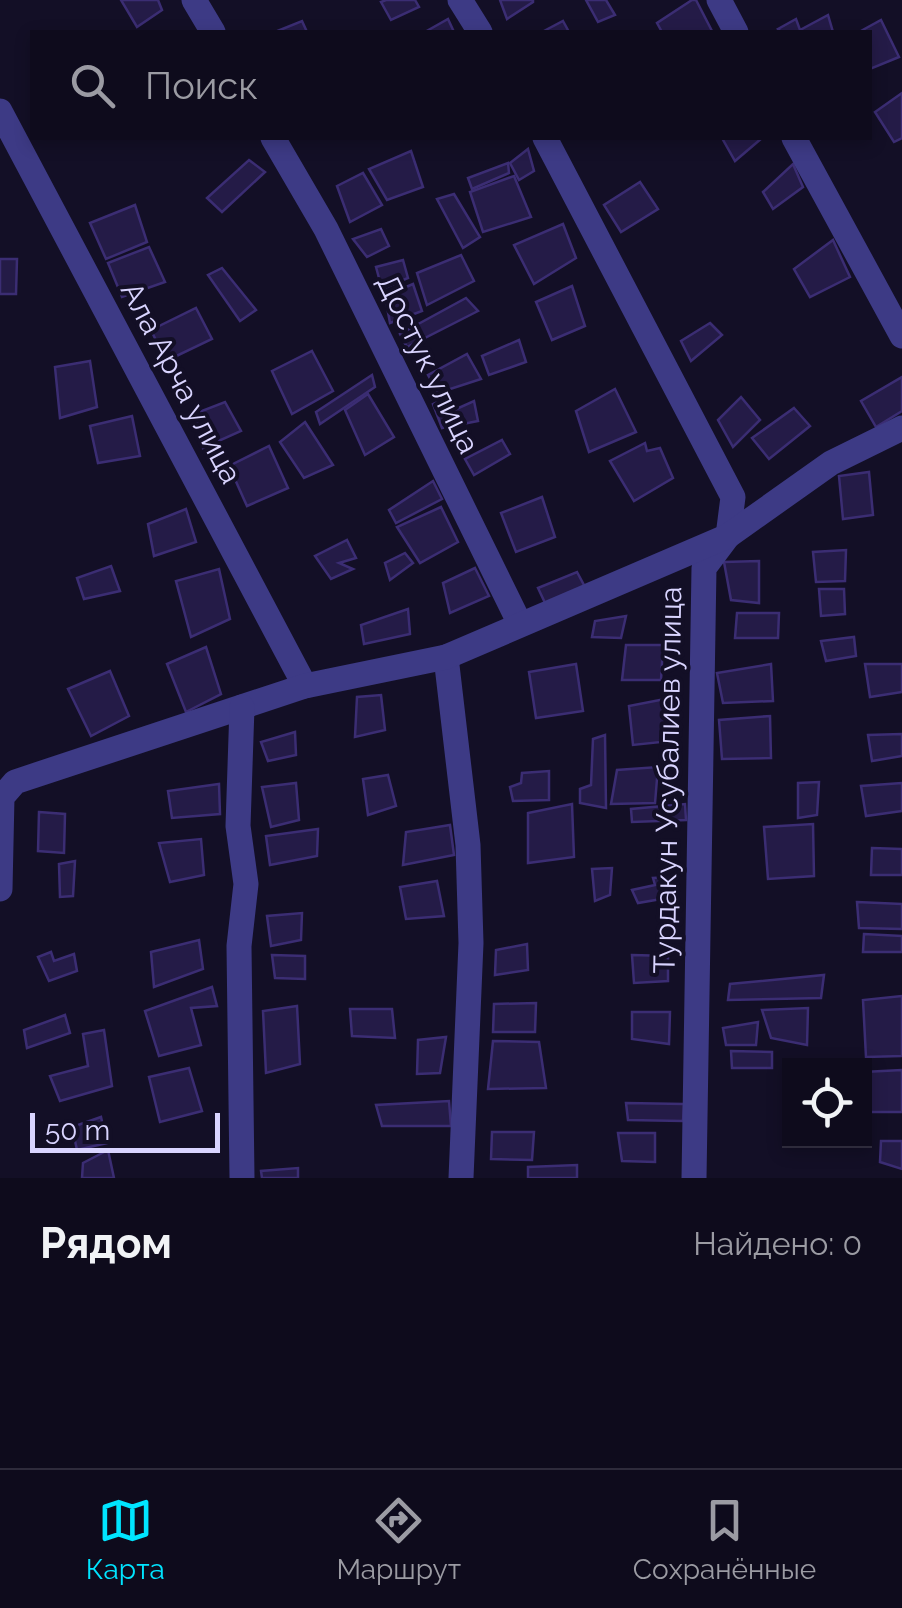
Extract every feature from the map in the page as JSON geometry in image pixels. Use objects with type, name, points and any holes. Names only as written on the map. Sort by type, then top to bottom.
[{"type":"street","points":[[194,0],[212,30]]},
{"type":"street","points":[[460,0],[479,30]]},
{"type":"street","points":[[719,0],[735,30]]},
{"type":"street","name":"Ала Арча улица","points":[[0,111],[305,686]]},
{"type":"street","name":"Достук улица","points":[[274,140],[326,230],[519,622]]},
{"type":"street","points":[[546,140],[732,497],[728,536]]},
{"type":"street","points":[[795,140],[902,336]]},
{"type":"street","points":[[0,889],[2,796],[16,782],[305,686],[446,657],[519,622],[573,606],[728,536],[832,463],[902,428]]},
{"type":"street","name":"Турдакун Усубалиев улица","points":[[694,1178],[704,568],[728,536]]},
{"type":"street","points":[[446,657],[468,845],[472,943],[461,1178]]},
{"type":"street","points":[[242,707],[238,826],[246,884],[239,946],[242,1178]]},
{"type":"building","points":[[121,0],[158,0],[162,10],[137,27]]},
{"type":"building","points":[[415,0],[419,7],[391,20],[381,2]]},
{"type":"building","points":[[500,0],[533,0],[533,2],[507,19]]},
{"type":"building","points":[[586,0],[606,0],[615,15],[598,22]]},
{"type":"building","points":[[696,0],[711,30],[661,30],[657,23]]},
{"type":"building","points":[[828,15],[832,30],[800,30]]},
{"type":"building","points":[[448,19],[453,30],[429,30]]},
{"type":"building","points":[[796,19],[800,30],[778,29]]},
{"type":"building","points":[[881,20],[899,57],[872,68],[872,30],[863,30]]},
{"type":"building","points":[[302,21],[306,30],[280,30]]},
{"type":"building","points":[[563,21],[568,30],[546,30]]},
{"type":"building","points":[[902,93],[902,138],[894,142],[875,112]]},
{"type":"building","points":[[723,140],[760,140],[735,161]]},
{"type":"building","points":[[528,149],[534,171],[519,180],[510,163]]},
{"type":"building","points":[[411,151],[423,187],[387,200],[369,169]]},
{"type":"building","points":[[249,160],[265,172],[222,212],[207,198]]},
{"type":"building","points":[[508,163],[509,173],[472,189],[468,178]]},
{"type":"building","points":[[793,164],[803,187],[773,209],[763,192]]},
{"type":"building","points":[[363,173],[382,205],[350,222],[337,186]]},
{"type":"building","points":[[514,176],[531,217],[483,232],[470,192]]},
{"type":"building","points":[[640,182],[658,209],[621,232],[604,205]]},
{"type":"building","points":[[454,194],[480,237],[463,248],[437,199]]},
{"type":"building","points":[[135,205],[147,242],[106,259],[90,223]]},
{"type":"building","points":[[563,224],[576,258],[534,284],[514,245]]},
{"type":"building","points":[[381,229],[389,246],[367,257],[353,239]]},
{"type":"building","points":[[833,240],[850,277],[810,297],[794,269]]},
{"type":"building","points":[[149,247],[165,282],[122,297],[108,263]]},
{"type":"building","points":[[461,255],[474,281],[427,305],[417,273]]},
{"type":"building","points":[[0,259],[17,259],[16,294],[0,294]]},
{"type":"building","points":[[403,260],[408,278],[382,289],[376,267]]},
{"type":"building","points":[[222,268],[256,310],[240,321],[208,275]]},
{"type":"building","points":[[413,284],[422,311],[390,323],[385,296]]},
{"type":"building","points":[[572,286],[585,326],[552,340],[536,302]]},
{"type":"building","points":[[466,298],[478,311],[407,347],[400,334]]},
{"type":"building","points":[[196,308],[212,339],[166,361],[151,330]]},
{"type":"building","points":[[710,323],[722,335],[691,361],[681,341]]},
{"type":"building","points":[[519,340],[526,362],[489,375],[482,356]]},
{"type":"building","points":[[312,351],[333,391],[292,414],[272,371]]},
{"type":"building","points":[[467,354],[481,379],[438,393],[428,375]]},
{"type":"building","points":[[90,361],[97,407],[60,418],[55,367]]},
{"type":"building","points":[[372,375],[375,387],[320,424],[316,412]]},
{"type":"building","points":[[902,377],[902,411],[876,427],[861,401]]},
{"type":"building","points":[[615,389],[636,432],[589,452],[576,411]]},
{"type":"building","points":[[368,394],[394,437],[365,455],[345,410]]},
{"type":"building","points":[[447,397],[452,411],[474,401],[478,421],[442,428],[433,404]]},
{"type":"building","points":[[741,397],[760,420],[733,447],[718,420]]},
{"type":"building","points":[[225,402],[241,431],[203,448],[194,414]]},
{"type":"building","points":[[794,408],[810,426],[769,459],[752,438]]},
{"type":"building","points":[[132,416],[140,456],[98,463],[90,426]]},
{"type":"building","points":[[305,422],[333,465],[304,478],[280,442]]},
{"type":"building","points":[[502,440],[510,454],[474,475],[465,459]]},
{"type":"building","points":[[645,443],[647,451],[660,448],[673,478],[634,501],[610,461]]},
{"type":"building","points":[[269,446],[288,488],[247,506],[229,466]]},
{"type":"building","points":[[869,472],[873,515],[843,519],[839,476]]},
{"type":"building","points":[[433,481],[442,499],[396,523],[389,510]]},
{"type":"building","points":[[542,497],[555,537],[516,552],[501,513]]},
{"type":"building","points":[[441,507],[458,542],[420,563],[397,527]]},
{"type":"building","points":[[186,509],[196,542],[154,556],[148,524]]},
{"type":"building","points":[[347,540],[356,558],[339,563],[353,569],[331,579],[315,556]]},
{"type":"building","points":[[846,550],[845,581],[816,582],[813,552]]},
{"type":"building","points":[[405,553],[413,563],[390,580],[385,563]]},
{"type":"building","points":[[759,561],[759,603],[731,600],[724,562]]},
{"type":"building","points":[[111,566],[120,591],[84,599],[77,578]]},
{"type":"building","points":[[475,568],[489,596],[450,613],[443,583]]},
{"type":"building","points":[[219,569],[230,619],[191,637],[176,581]]},
{"type":"building","points":[[577,572],[585,587],[546,605],[538,588]]},
{"type":"building","points":[[819,589],[844,589],[845,614],[821,616]]},
{"type":"building","points":[[408,609],[410,634],[364,644],[361,625]]},
{"type":"building","points":[[737,613],[779,613],[778,638],[735,638]]},
{"type":"building","points":[[626,616],[621,638],[592,637],[595,621]]},
{"type":"building","points":[[854,637],[856,656],[826,661],[821,641]]},
{"type":"building","points":[[626,645],[663,645],[661,680],[622,680]]},
{"type":"building","points":[[206,647],[221,694],[186,712],[167,664]]},
{"type":"building","points":[[576,664],[583,711],[536,718],[529,672]]},
{"type":"building","points":[[771,664],[773,701],[723,703],[717,673]]},
{"type":"building","points":[[865,664],[902,664],[902,692],[870,697]]},
{"type":"building","points":[[110,671],[129,716],[91,736],[68,689]]},
{"type":"building","points":[[381,695],[385,730],[355,737],[357,697]]},
{"type":"building","points":[[670,698],[671,741],[633,745],[629,706]]},
{"type":"building","points":[[770,716],[771,758],[722,759],[719,720]]},
{"type":"building","points":[[295,732],[296,755],[268,761],[261,742]]},
{"type":"building","points":[[902,734],[902,756],[872,761],[868,735]]},
{"type":"building","points":[[605,735],[606,808],[580,803],[580,789],[591,785],[593,739]]},
{"type":"building","points":[[658,767],[655,803],[611,804],[617,770]]},
{"type":"building","points":[[549,771],[549,800],[513,801],[510,787],[521,783],[522,773]]},
{"type":"building","points":[[388,775],[396,806],[368,815],[363,779]]},
{"type":"building","points":[[819,782],[817,815],[798,818],[798,783]]},
{"type":"building","points":[[296,783],[299,820],[271,827],[262,787]]},
{"type":"building","points":[[902,783],[902,811],[866,816],[861,786]]},
{"type":"building","points":[[219,784],[220,814],[172,818],[168,791]]},
{"type":"building","points":[[572,804],[574,857],[528,863],[528,813]]},
{"type":"building","points":[[685,804],[686,820],[632,822],[631,809]]},
{"type":"building","points":[[39,812],[65,814],[64,853],[38,851]]},
{"type":"building","points":[[813,824],[814,876],[768,879],[764,827]]},
{"type":"building","points":[[450,825],[454,855],[403,865],[406,832]]},
{"type":"building","points":[[318,829],[317,856],[270,865],[266,836]]},
{"type":"building","points":[[201,839],[204,875],[170,882],[159,843]]},
{"type":"building","points":[[872,848],[902,849],[902,875],[871,875]]},
{"type":"building","points":[[75,861],[73,896],[60,897],[59,864]]},
{"type":"building","points":[[612,868],[610,895],[595,901],[592,869]]},
{"type":"building","points":[[672,877],[673,897],[638,903],[632,890],[655,885],[653,878]]},
{"type":"building","points":[[437,881],[444,916],[406,919],[400,887]]},
{"type":"building","points":[[857,902],[902,904],[902,929],[859,928]]},
{"type":"building","points":[[302,913],[301,940],[271,946],[267,916]]},
{"type":"building","points":[[864,934],[902,936],[902,952],[863,952]]},
{"type":"building","points":[[199,940],[203,969],[154,987],[151,952]]},
{"type":"building","points":[[527,944],[528,970],[495,975],[496,950]]},
{"type":"building","points":[[51,952],[54,961],[74,954],[77,971],[49,981],[38,957]]},
{"type":"building","points":[[272,955],[305,956],[305,979],[275,978]]},
{"type":"building","points":[[632,955],[668,956],[668,981],[634,983]]},
{"type":"building","points":[[824,975],[821,998],[728,1000],[730,984]]},
{"type":"building","points":[[212,987],[217,1006],[191,1008],[201,1045],[159,1056],[145,1011]]},
{"type":"building","points":[[902,996],[902,1056],[866,1057],[863,1000]]},
{"type":"building","points":[[536,1003],[535,1032],[493,1032],[494,1004]]},
{"type":"building","points":[[297,1006],[300,1064],[266,1073],[263,1011]]},
{"type":"building","points":[[808,1008],[807,1045],[771,1038],[762,1010]]},
{"type":"building","points":[[350,1009],[392,1009],[395,1038],[352,1036]]},
{"type":"building","points":[[632,1012],[670,1012],[669,1044],[632,1039]]},
{"type":"building","points":[[65,1015],[70,1033],[27,1048],[24,1030]]},
{"type":"building","points":[[758,1022],[756,1045],[726,1045],[723,1028]]},
{"type":"building","points":[[104,1030],[112,1086],[60,1101],[50,1076],[88,1066],[83,1034]]},
{"type":"building","points":[[446,1037],[440,1073],[417,1074],[418,1040]]},
{"type":"building","points":[[493,1041],[539,1042],[546,1088],[488,1089]]},
{"type":"building","points":[[731,1051],[772,1052],[772,1068],[732,1068]]},
{"type":"building","points":[[189,1068],[202,1111],[160,1122],[149,1077]]},
{"type":"building","points":[[902,1070],[902,1112],[872,1112],[872,1072]]},
{"type":"building","points":[[449,1101],[451,1126],[382,1126],[376,1105]]},
{"type":"building","points":[[626,1103],[684,1104],[683,1121],[628,1120]]},
{"type":"building","points":[[101,1117],[107,1143],[77,1150],[72,1127]]},
{"type":"building","points":[[492,1132],[534,1132],[532,1160],[491,1159]]},
{"type":"building","points":[[618,1133],[655,1133],[655,1162],[622,1161]]},
{"type":"building","points":[[881,1141],[902,1141],[902,1169],[880,1162]]},
{"type":"building","points":[[108,1150],[114,1178],[82,1178],[83,1163]]},
{"type":"building","points":[[577,1165],[577,1178],[528,1178],[528,1167]]},
{"type":"building","points":[[298,1168],[298,1178],[262,1178],[261,1171]]}]
